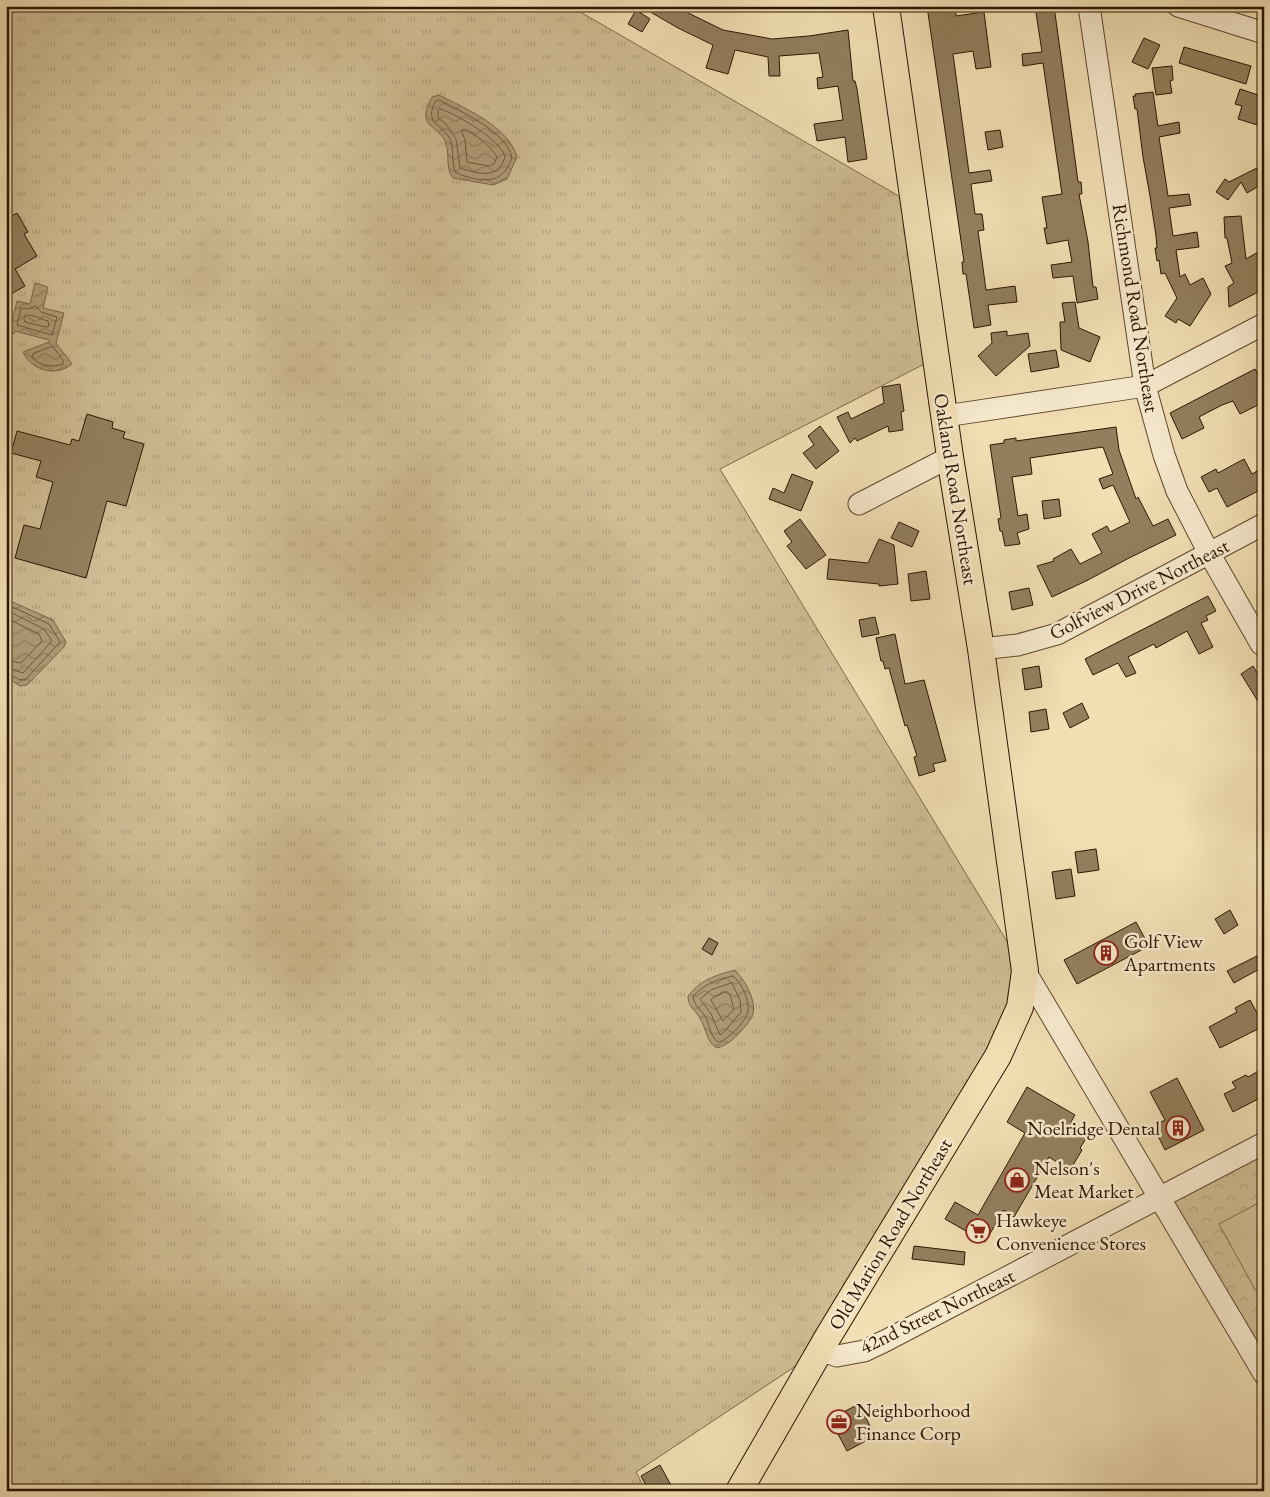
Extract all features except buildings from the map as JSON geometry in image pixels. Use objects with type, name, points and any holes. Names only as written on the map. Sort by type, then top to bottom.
[{"type":"main road","name":"Oakland Road Northeast","points":[[886,6],[950,457],[981,649],[1025,971]]},
{"type":"main road","name":"Old Marion Road Northeast","points":[[739,1491],[820,1350],[998,1056],[1020,1007],[1025,971]]},
{"type":"street","name":"Richmond Road Northeast","points":[[1089,6],[1145,386],[1164,455],[1177,491],[1209,553],[1261,644],[1264,646]]},
{"type":"street","points":[[1178,6],[1264,33]]},
{"type":"street","points":[[945,416],[1145,386],[1264,324]]},
{"type":"street","points":[[859,504],[950,457]]},
{"type":"street","name":"Golfview Drive Northeast","points":[[981,649],[1018,645],[1057,634],[1264,524]]},
{"type":"street","points":[[1025,971],[1264,1374]]},
{"type":"street","name":"42nd Street Northeast","points":[[820,1350],[837,1356],[864,1351],[1264,1143]]},
{"type":"green space","points":[[6,6],[570,6],[904,199],[936,358],[720,469],[1025,971],[1020,1007],[820,1350],[636,1472],[646,1491],[6,1491]]},
{"type":"green space","points":[[1264,1143],[1264,1374],[1159,1197]]},
{"type":"green space","points":[[1264,1200],[1264,1287],[1256,1291],[1219,1224]]},
{"type":"water","points":[[439,95],[485,120],[505,136],[517,157],[507,179],[493,185],[453,178],[448,166],[446,144],[439,133],[427,121],[427,107],[432,97]]},
{"type":"water","points":[[35,283],[48,287],[43,308],[64,313],[56,343],[72,364],[66,368],[52,371],[45,370],[38,368],[27,359],[23,352],[49,342],[49,340],[15,331],[14,334],[9,333],[17,301],[30,304]]},
{"type":"water","points":[[6,599],[53,620],[66,642],[64,647],[27,685],[20,686],[6,677]]},
{"type":"water","points":[[735,970],[743,979],[750,992],[753,1005],[752,1017],[735,1037],[727,1044],[717,1048],[709,1039],[701,1020],[689,1003],[688,996],[693,990],[709,979]]},
{"type":"place","name":"Golf View Apartments","points":[[1106,953]]},
{"type":"place","name":"Noelridge Dental","points":[[1178,1128]]},
{"type":"place","name":"Nelson's Meat Market","points":[[1017,1180]]},
{"type":"place","name":"Hawkeye Convenience Stores","points":[[978,1231]]},
{"type":"place","name":"Neighborhood Finance Corp","points":[[839,1422]]}]
